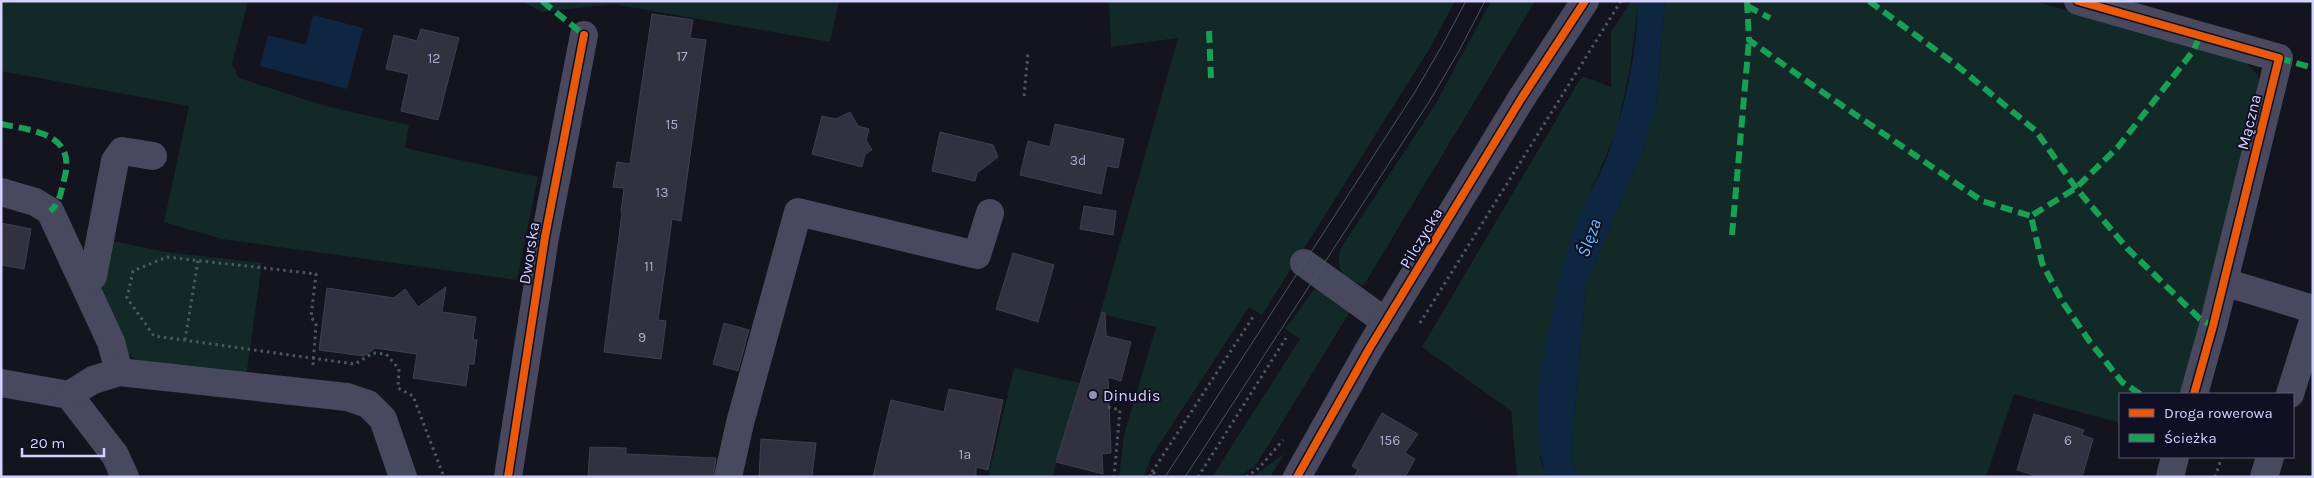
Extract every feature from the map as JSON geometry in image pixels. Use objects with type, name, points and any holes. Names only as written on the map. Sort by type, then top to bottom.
[{"type":"street","name":"Mączna","points":[[2078,1],[2279,58],[2224,282],[2194,393]]},
{"type":"street","name":"Pilczycka","points":[[1297,477],[1386,322],[1507,123],[1580,9]]},
{"type":"street","name":"Dworska","points":[[508,477],[545,237],[584,35]]},
{"type":"street","points":[[84,282],[93,276],[115,161],[122,151],[153,156]]},
{"type":"street","points":[[1,192],[35,202],[50,211],[111,342],[119,372]]},
{"type":"street","points":[[728,477],[742,414],[798,212],[977,255],[990,213]]},
{"type":"street","points":[[1304,263],[1386,322]]},
{"type":"street","points":[[2224,282],[2313,309]]},
{"type":"street","points":[[2290,393],[2313,321]]},
{"type":"street","points":[[69,395],[92,380],[119,372],[347,397],[368,404],[383,419],[403,477]]},
{"type":"street","points":[[1,383],[69,395],[115,455],[125,477]]},
{"type":"street","points":[[2170,477],[2176,458]]},
{"type":"street","points":[[2264,477],[2270,458]]},
{"type":"path","points":[[1416,330],[1621,1]]},
{"type":"path","points":[[1024,96],[1028,53]]},
{"type":"path","points":[[307,357],[154,336],[127,298],[133,271],[167,257],[316,274],[310,317],[316,324],[312,358]]},
{"type":"path","points":[[185,340],[198,261]]},
{"type":"path","points":[[1150,477],[1253,318]]},
{"type":"path","points":[[1198,477],[1286,338]]},
{"type":"path","points":[[1108,407],[1120,410],[1114,477]]},
{"type":"path","points":[[2215,477],[2222,458]]},
{"type":"path","points":[[1152,472],[1159,476]]},
{"type":"green space","points":[[1,1],[248,1],[232,64],[239,78],[325,106],[409,125],[405,148],[538,177],[517,280],[222,239],[164,222],[189,106],[1,71]]},
{"type":"green space","points":[[522,1],[839,1],[830,42],[613,4],[542,12]]},
{"type":"green space","points":[[1109,1],[1455,1],[1430,48],[1262,315],[1249,307],[1151,457],[1144,477],[1119,477],[1124,435],[1156,327],[1100,314],[1178,38],[1111,47]]},
{"type":"green space","points":[[1491,1],[1535,1],[1364,285],[1357,283],[1346,277],[1340,268],[1339,255],[1341,248],[1435,105]]},
{"type":"green space","points":[[1631,1],[1637,1],[1637,14],[1630,68],[1617,129],[1584,208],[1540,459],[1546,477],[1517,477],[1511,411],[1422,347],[1582,76],[1611,87],[1611,32]]},
{"type":"green space","points":[[1665,1],[2033,1],[2242,59],[2257,74],[2261,86],[2188,393],[2119,393],[2119,423],[2014,394],[1986,477],[1577,477],[1571,454],[1586,283],[1643,150],[1656,107]]},
{"type":"green space","points":[[108,240],[166,252],[262,263],[246,377],[142,364],[125,351],[97,292]]},
{"type":"green space","points":[[1316,287],[1351,310],[1256,465],[1243,474],[1212,477],[1300,339],[1285,329]]},
{"type":"green space","points":[[1014,368],[1080,383],[1052,477],[988,477]]},
{"type":"green space","points":[[1285,453],[1270,477],[1252,477]]},
{"type":"water","name":"Ślęza","points":[[1637,1],[1665,1],[1656,107],[1643,150],[1586,283],[1571,454],[1577,477],[1546,477],[1538,430],[1537,393],[1540,375],[1565,256],[1580,216],[1610,150],[1628,85],[1635,40]]},
{"type":"water","points":[[313,15],[363,28],[347,89],[260,66],[268,35],[306,45]]},
{"type":"building","points":[[652,14],[693,20],[690,38],[706,40],[681,221],[672,219],[658,320],[666,321],[661,359],[604,352],[624,188],[613,187],[617,162],[630,164]]},
{"type":"building","points":[[421,29],[459,38],[438,120],[401,111],[409,74],[386,69],[394,35],[417,41]]},
{"type":"building","points":[[850,112],[858,126],[869,129],[866,140],[872,150],[865,154],[862,167],[812,154],[822,116],[836,119]]},
{"type":"building","points":[[1055,124],[1124,139],[1118,168],[1107,166],[1101,194],[1020,175],[1028,141],[1050,147]]},
{"type":"building","points":[[940,132],[993,145],[998,157],[977,173],[975,181],[932,171]]},
{"type":"building","points":[[1084,206],[1116,211],[1113,235],[1080,229]]},
{"type":"building","points":[[1,223],[31,229],[24,269],[1,265]]},
{"type":"building","points":[[1013,253],[1054,265],[1038,322],[996,309]]},
{"type":"building","points":[[446,287],[442,312],[476,317],[473,339],[477,340],[474,364],[469,364],[466,386],[413,378],[417,354],[375,348],[364,356],[319,350],[327,288],[394,298],[405,289],[418,307]]},
{"type":"building","name":"Dinudis","points":[[1102,312],[1105,313],[1106,336],[1131,342],[1121,381],[1108,377],[1111,453],[1102,454],[1103,474],[1056,462]]},
{"type":"building","points":[[724,323],[749,330],[738,371],[713,364]]},
{"type":"building","points":[[949,389],[1003,400],[988,470],[976,467],[976,477],[873,477],[891,400],[944,412]]},
{"type":"building","points":[[1382,413],[1418,434],[1405,453],[1415,459],[1405,477],[1354,477],[1358,470],[1352,466]]},
{"type":"building","points":[[2034,414],[2084,430],[2082,435],[2093,439],[2082,477],[2040,477],[2017,470]]},
{"type":"building","points":[[761,439],[816,443],[812,477],[759,477]]},
{"type":"building","points":[[590,447],[626,448],[626,454],[716,458],[713,477],[588,477]]},
{"type":"tram line","points":[[1165,477],[1415,92],[1466,1]]},
{"type":"tram line","points":[[1185,477],[1429,102],[1459,51],[1485,1]]},
{"type":"marked path","points":[[542,1],[584,35]]},
{"type":"marked path","points":[[1747,1],[1749,40],[1982,201],[2031,216]]},
{"type":"marked path","points":[[1869,1],[1955,64],[2036,131],[2076,188],[2127,248],[2200,319],[2213,326]]},
{"type":"marked path","points":[[1747,6],[1770,18]]},
{"type":"marked path","points":[[1209,31],[1211,78]]},
{"type":"marked path","points":[[2138,393],[2122,382],[2090,342],[2062,301],[2042,263],[2031,216],[2076,188],[2118,147],[2194,50],[2200,35]]},
{"type":"marked path","points":[[1732,235],[1749,40]]},
{"type":"marked path","points":[[2279,58],[2313,68]]},
{"type":"marked path","points":[[1,124],[27,129],[50,137],[59,144],[65,153],[66,165],[62,189],[58,201],[50,211]]},
{"type":"cycle path","points":[[1297,477],[1369,349],[1521,99],[1585,1]]},
{"type":"cycle path","points":[[2078,1],[2279,58],[2213,326],[2194,393]]},
{"type":"cycle path","points":[[508,477],[545,237],[584,35]]},
{"type":"place","name":"Dinudis","points":[[1093,395]]}]
